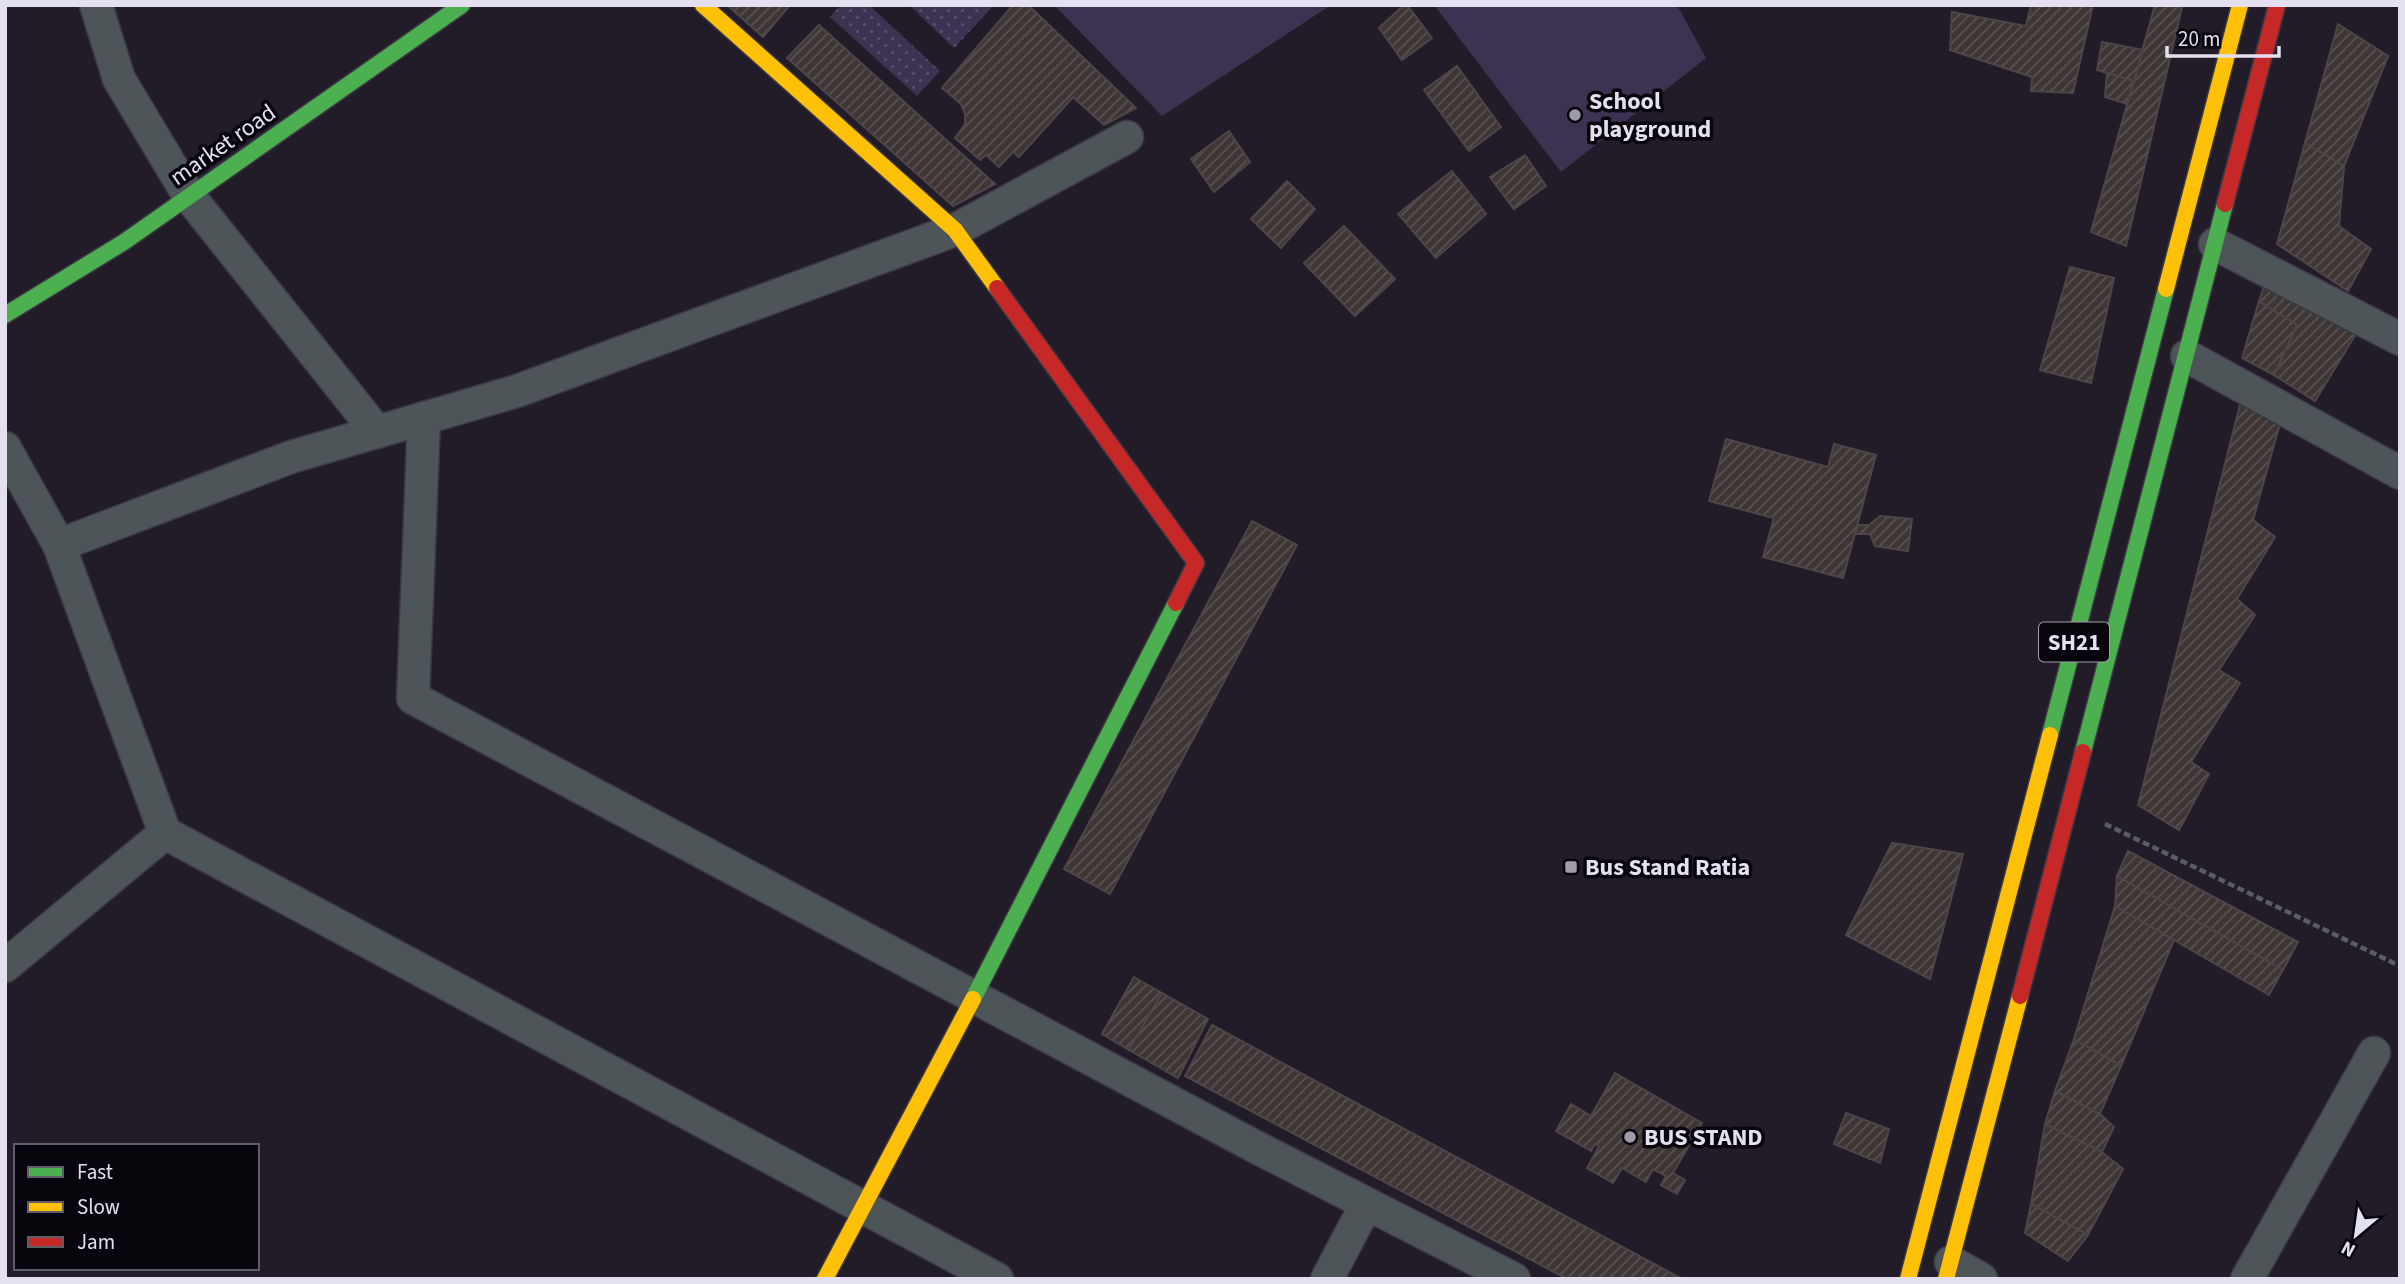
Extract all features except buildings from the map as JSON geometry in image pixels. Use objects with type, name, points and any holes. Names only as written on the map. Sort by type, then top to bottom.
[{"type":"main road","name":"market road","points":[[5,315],[124,242],[462,5]]},
{"type":"main road","points":[[703,5],[955,230],[1196,563],[974,997],[825,1279]]},
{"type":"main road","name":"SH21","points":[[1908,1279],[2240,5]]},
{"type":"main road","name":"SH21","points":[[1948,1270],[2277,5]]},
{"type":"street","points":[[96,5],[119,79],[189,196],[377,432]]},
{"type":"street","points":[[59,545],[292,457],[517,391],[955,230],[1127,137]]},
{"type":"street","points":[[2215,244],[2400,339]]},
{"type":"street","points":[[2187,356],[2400,473]]},
{"type":"street","points":[[424,418],[413,698],[1366,1205],[1514,1279]]},
{"type":"street","points":[[5,448],[59,545],[165,833],[997,1279]]},
{"type":"street","points":[[5,966],[165,833]]},
{"type":"street","points":[[2247,1279],[2374,1053]]},
{"type":"street","points":[[1327,1279],[1366,1205]]},
{"type":"street","points":[[1948,1270],[1981,1279]]},
{"type":"path","points":[[2069,807],[2400,966]]},
{"type":"shaded area","points":[[841,5],[869,5],[940,71],[917,96],[830,17]]},
{"type":"shaded area","points":[[909,5],[994,5],[954,48]]},
{"type":"shaded area","points":[[1054,5],[1331,5],[1162,116]]},
{"type":"shaded area","name":"School playground","points":[[1434,5],[1677,5],[1706,58],[1561,172]]},
{"type":"traffic: fast","points":[[5,315],[124,242],[462,5]]},
{"type":"traffic: fast","points":[[2083,752],[2225,204]]},
{"type":"traffic: fast","points":[[2050,735],[2166,289]]},
{"type":"traffic: fast","points":[[973,999],[1176,603]]},
{"type":"traffic: slow","points":[[703,5],[955,230],[997,288]]},
{"type":"traffic: slow","points":[[2166,289],[2240,5]]},
{"type":"traffic: slow","points":[[1908,1279],[2050,735]]},
{"type":"traffic: slow","points":[[1946,1279],[2020,996]]},
{"type":"traffic: slow","points":[[825,1279],[973,999]]},
{"type":"traffic: jam","points":[[2225,204],[2277,5]]},
{"type":"traffic: jam","points":[[997,288],[1196,563],[1176,603]]},
{"type":"traffic: jam","points":[[2020,996],[2083,752]]},
{"type":"place","name":"School playground","points":[[1575,115]]},
{"type":"place","name":"Bus Stand Ratia","points":[[1571,867]]},
{"type":"place","name":"BUS STAND","points":[[1630,1137]]}]
